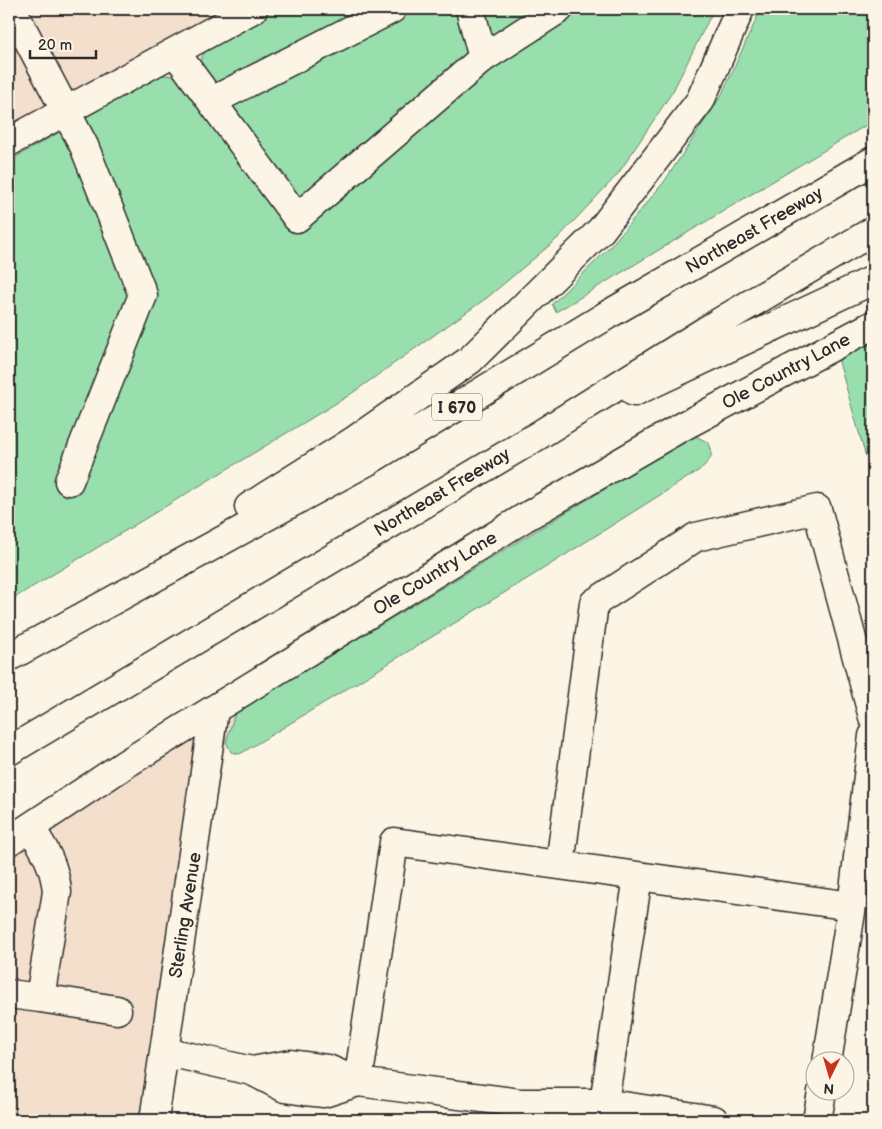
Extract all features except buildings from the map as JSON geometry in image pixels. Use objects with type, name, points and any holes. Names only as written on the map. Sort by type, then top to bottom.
[{"type":"main road","points":[[12,9],[84,146],[143,295],[69,481]]},
{"type":"main road","points":[[9,142],[253,9]]},
{"type":"main road","points":[[212,101],[392,9]]},
{"type":"main road","points":[[470,9],[483,58]]},
{"type":"main road","points":[[175,52],[297,218],[483,58],[559,9]]},
{"type":"main road","points":[[34,642],[355,440],[470,360],[607,222],[700,101],[740,9]]},
{"type":"main road","name":"Northeast Freeway","points":[[9,656],[368,461],[609,314],[873,160]]},
{"type":"main road","name":"Northeast Freeway","points":[[9,751],[530,440],[718,323],[873,231]]},
{"type":"main road","points":[[530,440],[873,280]]},
{"type":"main road","name":"Ole Country Lane","points":[[19,834],[214,710],[541,508],[678,428],[873,325]]},
{"type":"main road","points":[[560,865],[594,603],[696,538],[817,509],[873,717]]},
{"type":"main road","name":"Sterling Avenue","points":[[154,1120],[214,710]]},
{"type":"main road","points":[[829,1052],[852,906],[873,736]]},
{"type":"main road","points":[[19,834],[48,855],[56,876],[57,892],[40,998]]},
{"type":"main road","points":[[358,1082],[394,842],[852,906]]},
{"type":"main road","points":[[604,1103],[638,876]]},
{"type":"main road","points":[[9,994],[117,1010]]},
{"type":"main road","points":[[164,1051],[252,1071],[290,1064],[328,1069],[358,1082],[520,1103],[604,1103],[714,1120]]},
{"type":"main road","points":[[817,1120],[820,1102]]},
{"type":"shaded area","points":[[9,9],[268,9],[211,41],[199,63],[180,76],[9,161]]},
{"type":"shaded area","points":[[219,690],[235,713],[226,742],[165,1120],[9,1120],[9,827]]},
{"type":"green space","points":[[268,9],[714,9],[673,91],[618,174],[557,239],[488,297],[348,396],[9,601],[9,161],[159,75],[180,76],[199,63],[210,41]]},
{"type":"green space","points":[[761,9],[873,9],[873,121],[556,312],[552,304],[609,248],[664,182],[721,96]]},
{"type":"green space","points":[[873,338],[873,482],[837,355]]},
{"type":"green space","points":[[694,435],[709,443],[711,448],[710,459],[698,471],[535,574],[240,754],[231,752],[226,742],[235,713]]}]
